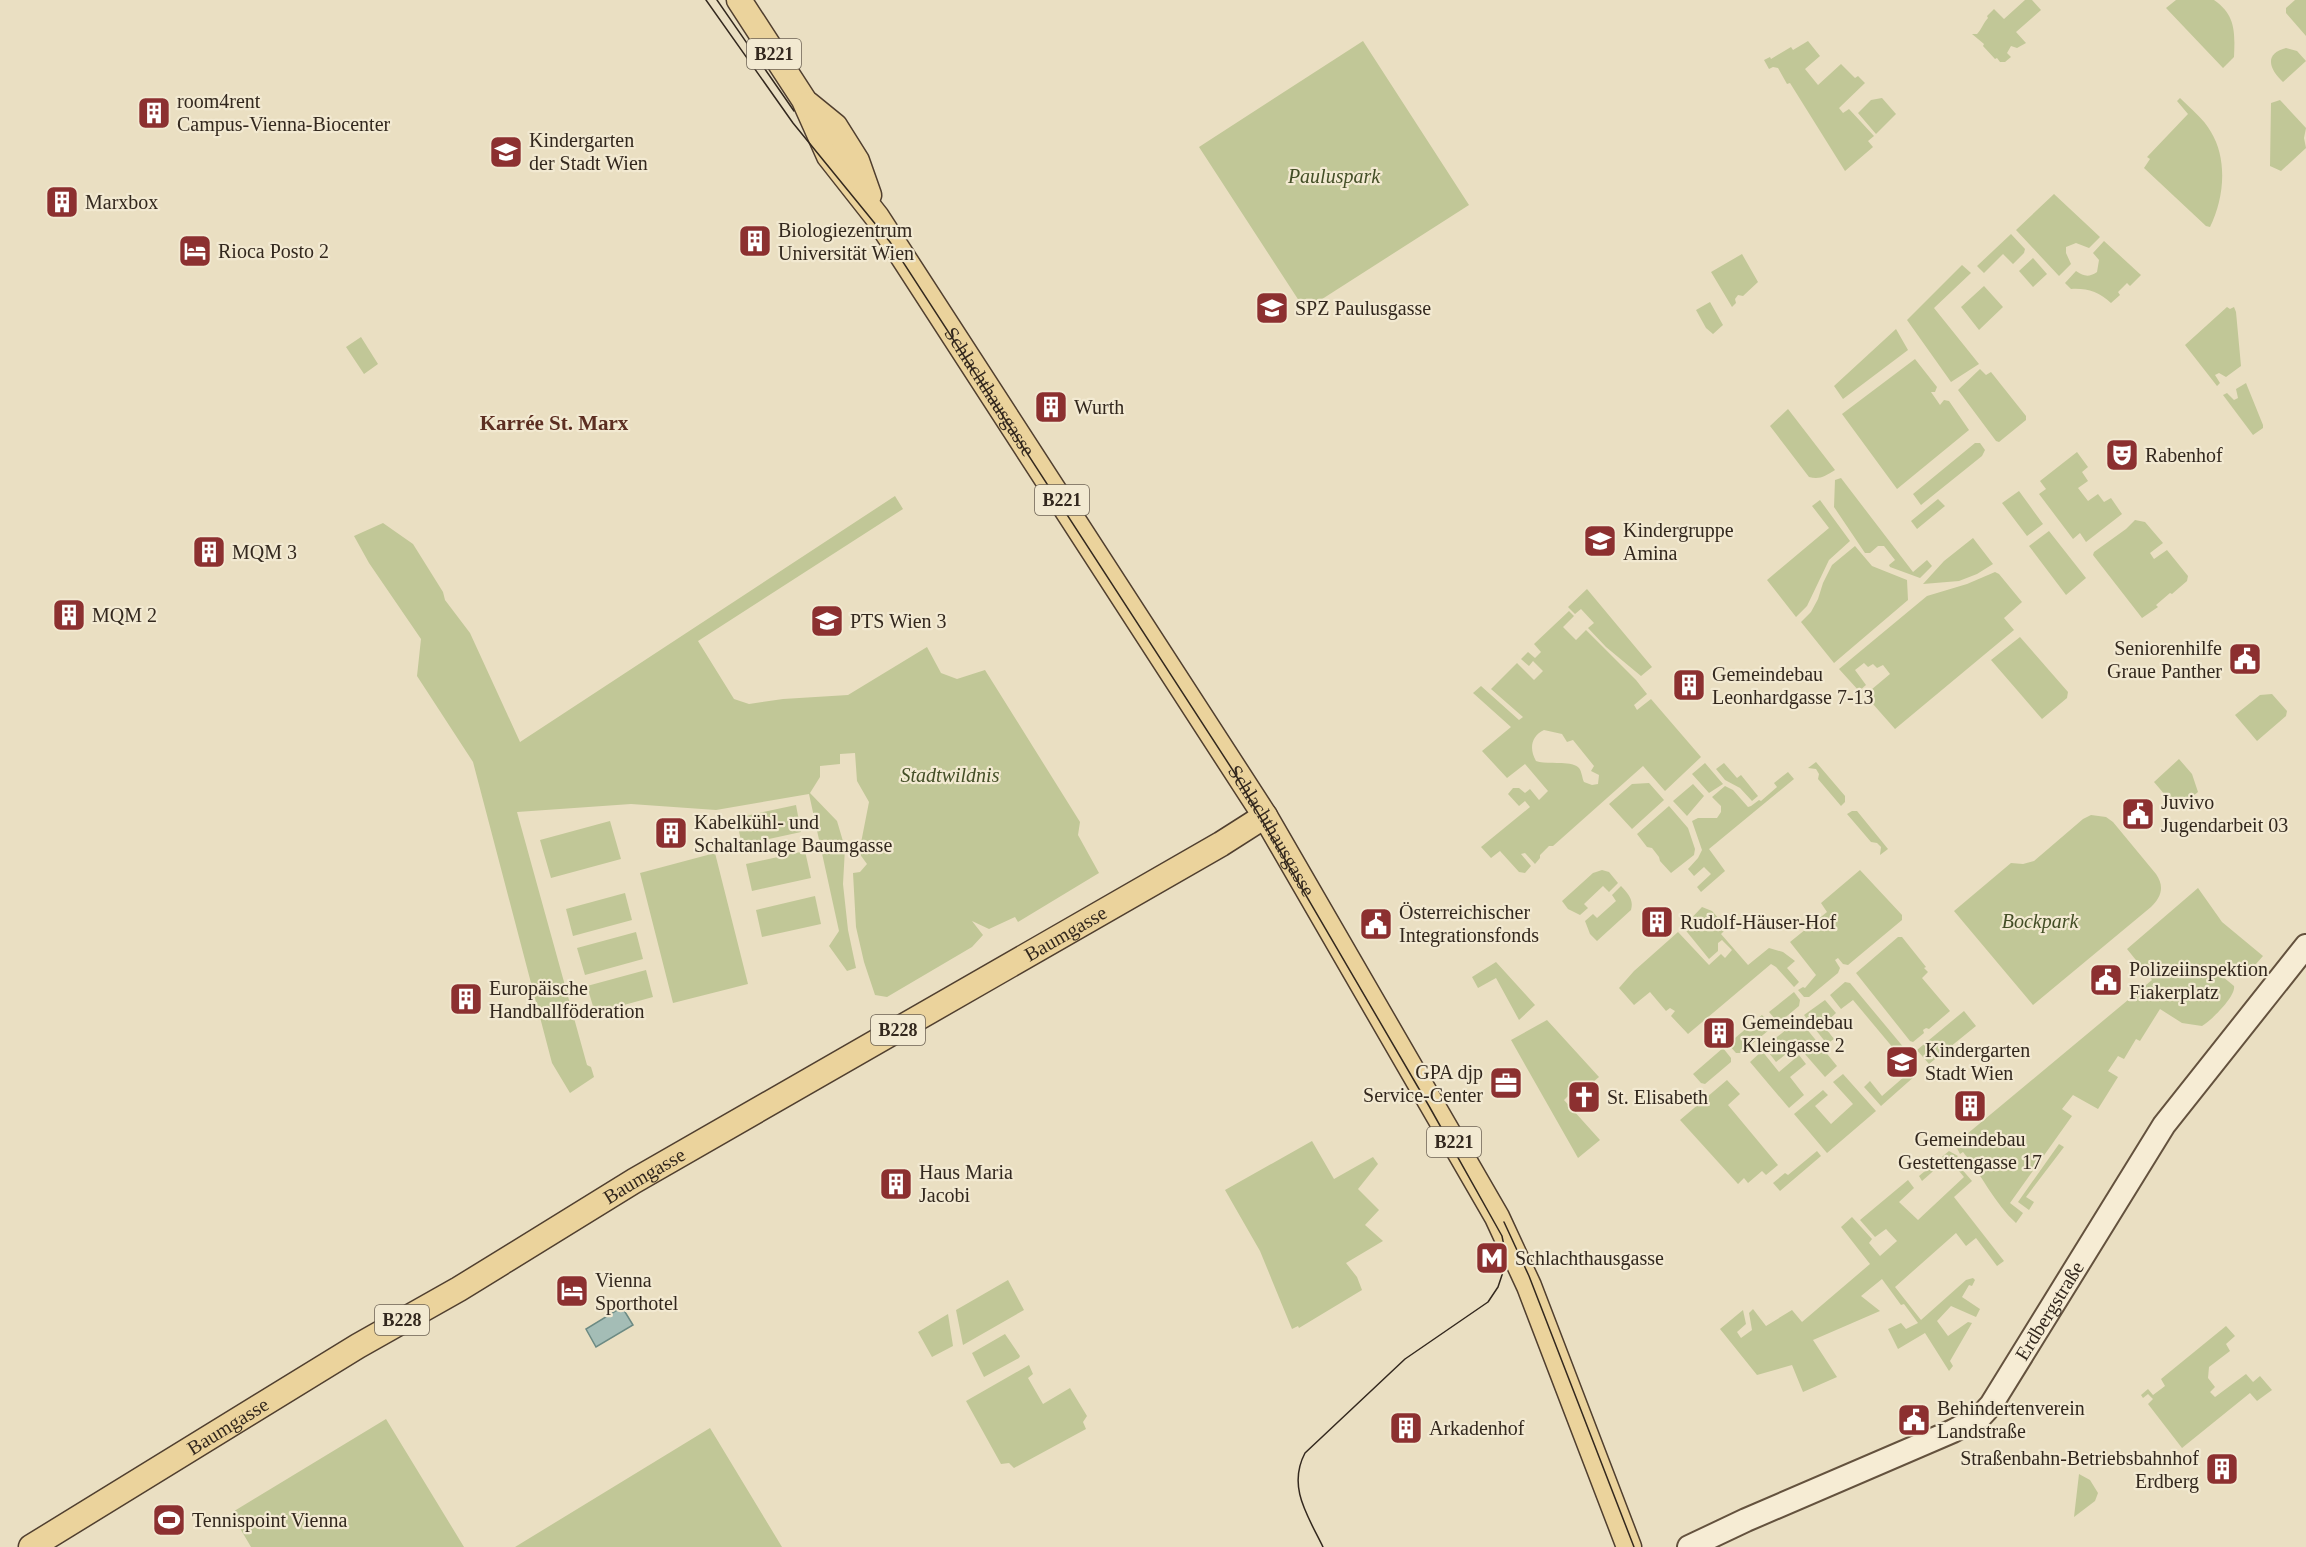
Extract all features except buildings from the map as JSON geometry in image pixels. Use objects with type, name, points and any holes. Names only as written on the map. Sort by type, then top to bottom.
[{"type":"main road","name":"Schlachthausgasse","points":[[739,0],[804,100],[829,156],[877,217],[1265,816],[1497,1218],[1529,1286],[1629,1547]]},
{"type":"main road","name":"Baumgasse","points":[[31,1547],[358,1346],[459,1289],[634,1181],[1221,844],[1265,816]]},
{"type":"street","name":"Erdbergstraße","points":[[1689,1547],[1980,1417],[1991,1405],[2164,1125],[2306,946]]},
{"type":"green space","points":[[2025,0],[2032,0],[2041,10],[2016,32],[2026,43],[2017,48],[2011,46],[2007,53],[2011,57],[2005,62],[2000,62],[1972,34],[1979,32],[1987,16],[1994,9],[2004,19]]},
{"type":"green space","points":[[2176,0],[2214,0],[2227,12],[2233,25],[2234,57],[2223,68],[2166,8]]},
{"type":"green space","points":[[2295,0],[2306,0],[2306,36],[2286,13],[2286,8]]},
{"type":"green space","name":"Pauluspark","points":[[1363,41],[1469,205],[1305,310],[1199,147]]},
{"type":"green space","points":[[1808,41],[1820,56],[1805,69],[1818,85],[1841,64],[1855,78],[1858,76],[1865,83],[1839,108],[1843,113],[1849,109],[1874,136],[1868,141],[1873,147],[1845,171],[1790,83],[1787,84],[1778,68],[1769,69],[1764,60],[1770,57],[1771,59],[1791,47],[1793,50]]},
{"type":"green space","points":[[2286,48],[2297,51],[2306,61],[2283,82],[2272,68],[2271,63],[2274,54]]},
{"type":"green space","points":[[1882,98],[1896,114],[1876,134],[1858,113],[1871,100]]},
{"type":"green space","points":[[2180,98],[2208,127],[2220,155],[2221,192],[2210,227],[2206,226],[2144,168],[2150,159],[2147,157],[2188,114],[2177,101]]},
{"type":"green space","points":[[2280,100],[2306,128],[2304,138],[2306,148],[2281,171],[2270,166],[2271,103]]},
{"type":"green space","points":[[2054,194],[2100,237],[2089,248],[2076,243],[2066,247],[2071,264],[2059,276],[2016,230]]},
{"type":"green space","points":[[2011,234],[2025,249],[2024,253],[2013,264],[2003,254],[1984,273],[1977,266]]},
{"type":"green space","points":[[2104,241],[2141,275],[2130,286],[2127,283],[2118,292],[2120,295],[2111,303],[2097,293],[2071,289],[2065,283],[2076,271],[2086,276],[2097,272],[2099,260],[2093,253]]},
{"type":"green space","points":[[1742,254],[1758,282],[1743,296],[1738,295],[1732,307],[1711,272]]},
{"type":"green space","points":[[2033,258],[2047,274],[2033,287],[2019,271]]},
{"type":"green space","points":[[1962,265],[1971,273],[1934,308],[1979,364],[1951,382],[1907,320]]},
{"type":"green space","points":[[1984,286],[2003,307],[1979,330],[1961,307]]},
{"type":"green space","points":[[1710,302],[1723,325],[1713,334],[1706,328],[1696,310]]},
{"type":"green space","points":[[2227,307],[2230,309],[2234,307],[2236,312],[2241,366],[2226,377],[2219,373],[2215,375],[2220,383],[2217,386],[2185,345]]},
{"type":"green space","points":[[1896,329],[1908,350],[1843,399],[1834,386]]},
{"type":"green space","points":[[361,337],[378,364],[364,374],[346,347]]},
{"type":"green space","points":[[1915,359],[1937,387],[1935,392],[1931,392],[1940,405],[1944,400],[1949,401],[1969,430],[1897,489],[1842,414]]},
{"type":"green space","points":[[1980,369],[1986,375],[1991,372],[2026,416],[2026,420],[1999,442],[1958,390]]},
{"type":"green space","points":[[2246,383],[2263,425],[2263,428],[2253,435],[2223,395],[2227,393],[2234,400],[2238,398],[2236,389]]},
{"type":"green space","points":[[1788,409],[1835,470],[1819,478],[1809,477],[1770,426]]},
{"type":"green space","points":[[1975,443],[1980,443],[1985,450],[1982,456],[1921,505],[1913,494]]},
{"type":"green space","points":[[2077,452],[2088,467],[2082,472],[2088,481],[2078,488],[2088,501],[2098,494],[2104,502],[2111,498],[2122,514],[2086,542],[2080,533],[2073,539],[2039,494],[2046,489],[2040,481]]},
{"type":"green space","points":[[1841,478],[1913,572],[1927,560],[1932,566],[1920,578],[1890,567],[1889,565],[1895,560],[1884,546],[1878,546],[1870,553],[1865,553],[1834,507],[1835,480]]},
{"type":"green space","points":[[2019,491],[2043,524],[2027,536],[2002,503]]},
{"type":"green space","name":"Stadtwildnis","points":[[895,496],[903,509],[698,641],[734,699],[749,704],[783,699],[848,695],[927,647],[941,673],[957,679],[985,670],[1080,822],[1078,835],[1099,873],[1018,922],[1015,917],[989,929],[972,921],[983,935],[972,947],[887,997],[875,995],[856,927],[853,873],[860,872],[867,864],[859,853],[869,802],[857,781],[855,753],[840,754],[840,764],[820,766],[820,777],[810,793],[837,821],[845,848],[843,884],[848,930],[856,968],[847,971],[829,946],[839,931],[809,794],[716,810],[631,804],[517,812],[587,1065],[591,1067],[594,1077],[570,1093],[552,1063],[473,762],[417,676],[421,639],[369,563],[354,536],[383,523],[413,544],[443,592],[445,600],[470,633],[520,742]]},
{"type":"green space","points":[[1938,499],[1945,506],[1917,529],[1911,521]]},
{"type":"green space","points":[[1820,500],[1850,541],[1829,560],[1807,606],[1796,617],[1767,580],[1829,528],[1812,506]]},
{"type":"green space","points":[[2135,520],[2145,522],[2163,543],[2150,553],[2154,559],[2167,550],[2188,576],[2187,581],[2142,618],[2093,555]]},
{"type":"green space","points":[[2049,531],[2086,578],[2066,595],[2029,546]]},
{"type":"green space","points":[[1973,538],[1993,564],[1959,581],[1923,584],[1944,561]]},
{"type":"green space","points":[[1855,546],[1872,566],[1907,580],[1908,600],[1834,663],[1801,622],[1811,612],[1832,565]]},
{"type":"green space","points":[[1995,572],[2022,602],[2004,618],[2014,630],[1895,729],[1865,695],[1890,674],[1883,665],[1877,668],[1873,664],[1868,667],[1864,663],[1855,670],[1866,685],[1859,691],[1839,669],[1927,596],[1967,584]]},
{"type":"green space","points":[[1587,589],[1652,667],[1641,676],[1606,647],[1588,628],[1594,623],[1581,609],[1575,614],[1568,607]]},
{"type":"green space","points":[[1569,611],[1574,616],[1563,627],[1576,640],[1586,630],[1647,694],[1634,705],[1637,710],[1651,699],[1701,757],[1665,791],[1643,766],[1553,846],[1549,846],[1535,864],[1525,853],[1521,854],[1531,866],[1525,873],[1519,872],[1500,851],[1491,858],[1481,847],[1530,807],[1525,801],[1519,806],[1508,794],[1513,788],[1519,788],[1525,793],[1530,789],[1539,800],[1548,791],[1525,764],[1507,778],[1482,751],[1511,727],[1473,693],[1481,686],[1519,720],[1523,717],[1491,689],[1517,663],[1534,680],[1543,671],[1533,661],[1529,666],[1521,659],[1528,652],[1535,658],[1541,652],[1534,644]],"holes":[[[1544,730],[1562,734],[1567,742],[1573,740],[1594,766],[1591,771],[1599,775],[1598,784],[1592,785],[1584,782],[1576,766],[1536,761],[1532,748],[1536,736]]]},
{"type":"green space","points":[[2020,637],[2068,692],[2067,698],[2042,719],[1991,660]]},
{"type":"green space","points":[[2272,694],[2287,711],[2286,716],[2257,741],[2235,715],[2260,695]]},
{"type":"green space","points":[[2179,759],[2192,774],[2198,792],[2177,809],[2154,782]]},
{"type":"green space","points":[[1816,762],[1845,796],[1845,802],[1841,806],[1818,779],[1819,774],[1816,769],[1808,768]]},
{"type":"green space","points":[[1705,763],[1723,784],[1709,793],[1692,774]]},
{"type":"green space","points":[[1724,763],[1737,778],[1741,775],[1758,796],[1752,801],[1740,788],[1725,780],[1716,769]]},
{"type":"green space","points":[[1788,772],[1794,779],[1709,849],[1725,871],[1701,892],[1697,887],[1711,874],[1704,867],[1694,876],[1688,869],[1702,850],[1692,821],[1698,818],[1717,818],[1721,812],[1721,806],[1712,797],[1725,786],[1733,790],[1748,807],[1761,801],[1777,787],[1774,783]]},
{"type":"green space","points":[[1649,783],[1664,800],[1632,829],[1609,804],[1632,784]]},
{"type":"green space","points":[[1693,784],[1704,796],[1687,816],[1673,801]]},
{"type":"green space","points":[[796,805],[801,832],[742,845],[736,818]]},
{"type":"green space","points":[[1669,806],[1688,828],[1695,849],[1694,855],[1671,873],[1652,848],[1647,847],[1637,834]]},
{"type":"green space","points":[[1857,811],[1888,849],[1880,855],[1881,847],[1871,842],[1847,814]]},
{"type":"green space","name":"Bockpark","points":[[2091,815],[2106,817],[2113,822],[2156,874],[2161,892],[2151,907],[2033,1005],[1954,911],[2011,863],[2023,864],[2034,861],[2083,819]]},
{"type":"green space","points":[[610,821],[621,859],[551,878],[540,840]]},
{"type":"green space","points":[[805,851],[811,878],[752,891],[746,864]]},
{"type":"green space","points":[[715,853],[748,984],[673,1003],[640,873]]},
{"type":"green space","points":[[1602,870],[1609,872],[1618,883],[1609,892],[1603,886],[1584,904],[1588,908],[1580,915],[1568,909],[1562,901],[1593,873]]},
{"type":"green space","points":[[1860,870],[1902,915],[1902,920],[1848,965],[1843,964],[1838,958],[1835,960],[1840,968],[1838,973],[1809,997],[1804,997],[1798,990],[1805,988],[1816,975],[1790,942],[1827,912],[1821,903]]},
{"type":"green space","points":[[1621,886],[1631,900],[1631,910],[1597,941],[1590,934],[1585,921],[1593,914],[1597,918],[1616,901],[1612,895]]},
{"type":"green space","points":[[2198,888],[2222,922],[2263,956],[2248,973],[2232,963],[2222,976],[2234,986],[2234,990],[2212,1019],[2202,1026],[2182,1023],[2160,1009],[2140,1041],[2136,1039],[2124,1059],[2118,1056],[2108,1071],[2118,1077],[2098,1109],[2073,1095],[2062,1109],[2072,1116],[2010,1203],[2023,1213],[2016,1223],[2001,1207],[1963,1152],[1960,1154],[1955,1144],[2152,980],[2127,949]]},
{"type":"green space","points":[[625,893],[632,920],[573,936],[566,909]]},
{"type":"green space","points":[[815,896],[821,924],[762,937],[756,910]]},
{"type":"green space","points":[[1702,907],[1712,911],[1727,928],[1721,934],[1748,965],[1769,948],[1783,952],[1795,961],[1787,968],[1799,982],[1794,987],[1771,964],[1688,1034],[1671,1016],[1675,1011],[1670,1008],[1666,1011],[1650,992],[1634,1005],[1619,988],[1634,971],[1678,932],[1709,965],[1721,954],[1725,958],[1732,950],[1722,940],[1718,943],[1718,951],[1709,959],[1683,927]]},
{"type":"green space","points":[[636,932],[643,959],[585,975],[577,948]]},
{"type":"green space","points":[[1898,937],[1902,937],[1926,967],[1924,968],[1928,972],[1922,978],[1950,1011],[1929,1029],[1923,1030],[1924,1033],[1913,1042],[1856,973]]},
{"type":"green space","points":[[1496,962],[1535,1005],[1519,1020],[1496,978],[1478,988],[1472,977]]},
{"type":"green space","points":[[646,970],[653,997],[595,1013],[587,986]]},
{"type":"green space","points":[[1845,982],[1850,983],[1905,1049],[1899,1055],[1853,1000],[1841,1009],[1830,995]]},
{"type":"green space","points":[[1794,992],[1800,1000],[1799,1006],[1781,1021],[1776,1020],[1769,1012]]},
{"type":"green space","points":[[1825,1000],[1836,1013],[1823,1025],[1834,1039],[1827,1044],[1804,1015]]},
{"type":"green space","points":[[1964,1011],[1976,1026],[1929,1064],[1917,1050]]},
{"type":"green space","points":[[1762,1015],[1771,1025],[1769,1030],[1741,1053],[1736,1053],[1728,1044]]},
{"type":"green space","points":[[1547,1020],[1599,1077],[1581,1092],[1576,1088],[1564,1100],[1600,1140],[1578,1158],[1511,1040]]},
{"type":"green space","points":[[1797,1021],[1801,1022],[1837,1066],[1825,1077],[1797,1045],[1776,1062],[1766,1049],[1767,1045]]},
{"type":"green space","points":[[1723,1048],[1731,1058],[1731,1062],[1705,1084],[1701,1083],[1693,1074]]},
{"type":"green space","points":[[1762,1051],[1779,1072],[1799,1055],[1806,1064],[1790,1077],[1804,1095],[1789,1108],[1750,1062]]},
{"type":"green space","points":[[1912,1070],[1916,1075],[1881,1106],[1864,1087],[1870,1081],[1882,1096]]},
{"type":"green space","points":[[1843,1074],[1876,1111],[1827,1153],[1794,1114],[1823,1090],[1828,1095],[1815,1106],[1831,1124],[1853,1104],[1833,1082]]},
{"type":"green space","points":[[1727,1080],[1740,1094],[1728,1105],[1778,1165],[1766,1175],[1762,1171],[1748,1183],[1744,1178],[1738,1184],[1680,1120]]},
{"type":"green space","points":[[1312,1141],[1334,1179],[1373,1157],[1378,1164],[1358,1189],[1379,1210],[1365,1225],[1383,1241],[1346,1263],[1357,1277],[1362,1290],[1299,1328],[1298,1326],[1292,1329],[1260,1251],[1225,1190]]},
{"type":"green space","points":[[2059,1144],[2064,1147],[2026,1197],[2034,1202],[2029,1210],[2018,1202]]},
{"type":"green space","points":[[1817,1151],[1821,1156],[1780,1191],[1773,1183],[1785,1173],[1788,1175]]},
{"type":"green space","points":[[1949,1151],[1958,1156],[1954,1160],[1972,1181],[1954,1197],[2004,1261],[1997,1266],[1976,1238],[1966,1246],[1956,1233],[1895,1287],[1921,1320],[1966,1280],[1973,1278],[1975,1280],[1962,1297],[1980,1309],[1976,1317],[1951,1306],[1937,1321],[1948,1336],[1968,1322],[1972,1323],[1950,1361],[1953,1366],[1949,1371],[1925,1333],[1898,1349],[1888,1329],[1901,1323],[1906,1329],[1918,1323],[1882,1279],[1861,1296],[1880,1311],[1813,1340],[1837,1377],[1803,1392],[1792,1365],[1757,1375],[1720,1329],[1743,1310],[1746,1324],[1737,1332],[1741,1338],[1752,1330],[1749,1313],[1753,1309],[1766,1326],[1792,1310],[1802,1322],[1870,1264],[1841,1227],[1852,1217],[1872,1239],[1869,1243],[1880,1256],[1897,1241],[1886,1229],[1875,1237],[1860,1220],[1908,1180],[1914,1188],[1899,1202],[1918,1220],[1964,1177],[1948,1158],[1922,1181],[1919,1176]]},
{"type":"green space","points":[[1008,1280],[1024,1310],[963,1345],[956,1310]]},
{"type":"green space","points":[[948,1314],[953,1346],[932,1357],[918,1332]]},
{"type":"green space","points":[[2226,1326],[2235,1336],[2226,1344],[2230,1351],[2209,1367],[2208,1378],[2215,1387],[2210,1392],[2215,1397],[2246,1374],[2253,1382],[2260,1376],[2272,1390],[2257,1401],[2250,1393],[2182,1448],[2148,1404],[2153,1399],[2148,1394],[2143,1398],[2141,1395],[2148,1389],[2153,1395],[2165,1386],[2161,1379]]},
{"type":"green space","points":[[1005,1334],[1020,1356],[984,1377],[972,1353]]},
{"type":"green space","points":[[1029,1365],[1033,1374],[1028,1378],[1043,1404],[1070,1388],[1087,1416],[1083,1422],[1086,1429],[1014,1468],[1009,1463],[1001,1464],[966,1401]]},
{"type":"green space","points":[[386,1419],[464,1547],[251,1547],[231,1513]]},
{"type":"green space","points":[[710,1428],[782,1547],[515,1547]]},
{"type":"green space","points":[[2079,1474],[2090,1480],[2098,1493],[2095,1501],[2074,1517]]},
{"type":"water","points":[[622,1307],[633,1325],[596,1347],[586,1329]]},
{"type":"tram line","points":[[706,0],[793,123],[890,242],[1234,772],[1429,1106],[1502,1236],[1505,1251],[1504,1269],[1498,1287],[1488,1302],[1405,1359],[1305,1453],[1298,1478],[1299,1490],[1306,1513],[1323,1547]]},
{"type":"tram line","points":[[717,0],[794,111]]},
{"type":"tram line","points":[[1504,1222],[1529,1276],[1634,1547]]},
{"type":"place","name":"room4rent Campus-Vienna-Biocenter","points":[[154,113]]},
{"type":"place","name":"Kindergarten der Stadt Wien","points":[[506,152]]},
{"type":"place","name":"Marxbox","points":[[62,202]]},
{"type":"place","name":"Biologiezentrum Universität Wien","points":[[755,241]]},
{"type":"place","name":"Rioca Posto 2","points":[[195,251]]},
{"type":"place","name":"SPZ Paulusgasse","points":[[1272,308]]},
{"type":"place","name":"Wurth","points":[[1051,407]]},
{"type":"place","name":"Rabenhof","points":[[2122,455]]},
{"type":"place","name":"Kindergruppe Amina","points":[[1600,541]]},
{"type":"place","name":"MQM 3","points":[[209,552]]},
{"type":"place","name":"MQM 2","points":[[69,615]]},
{"type":"place","name":"PTS Wien 3","points":[[827,621]]},
{"type":"place","name":"Seniorenhilfe Graue Panther","points":[[2245,659]]},
{"type":"place","name":"Gemeindebau Leonhardgasse 7-13","points":[[1689,685]]},
{"type":"place","name":"Juvivo Jugendarbeit 03","points":[[2138,814]]},
{"type":"place","name":"Kabelkühl- und Schaltanlage Baumgasse","points":[[671,833]]},
{"type":"place","name":"Rudolf-Häuser-Hof","points":[[1657,922]]},
{"type":"place","name":"Österreichischer Integrationsfonds","points":[[1376,924]]},
{"type":"place","name":"Polizeiinspektion Fiakerplatz","points":[[2106,980]]},
{"type":"place","name":"Europäische Handballföderation","points":[[466,999]]},
{"type":"place","name":"Gemeindebau Kleingasse 2","points":[[1719,1033]]},
{"type":"place","name":"Kindergarten Stadt Wien","points":[[1902,1062]]},
{"type":"place","name":"GPA djp Service-Center","points":[[1506,1083]]},
{"type":"place","name":"St. Elisabeth","points":[[1584,1097]]},
{"type":"place","name":"Gemeindebau Gestettengasse 17","points":[[1970,1106]]},
{"type":"place","name":"Haus Maria Jacobi","points":[[896,1184]]},
{"type":"place","name":"Schlachthausgasse","points":[[1492,1258]]},
{"type":"place","name":"Vienna Sporthotel","points":[[572,1291]]},
{"type":"place","name":"Behindertenverein Landstraße","points":[[1914,1420]]},
{"type":"place","name":"Arkadenhof","points":[[1406,1428]]},
{"type":"place","name":"Straßenbahn-Betriebsbahnhof Erdberg","points":[[2222,1469]]},
{"type":"place","name":"Tennispoint Vienna","points":[[169,1520]]},
{"type":"district","name":"Karrée St. Marx","points":[[554,423]]}]
